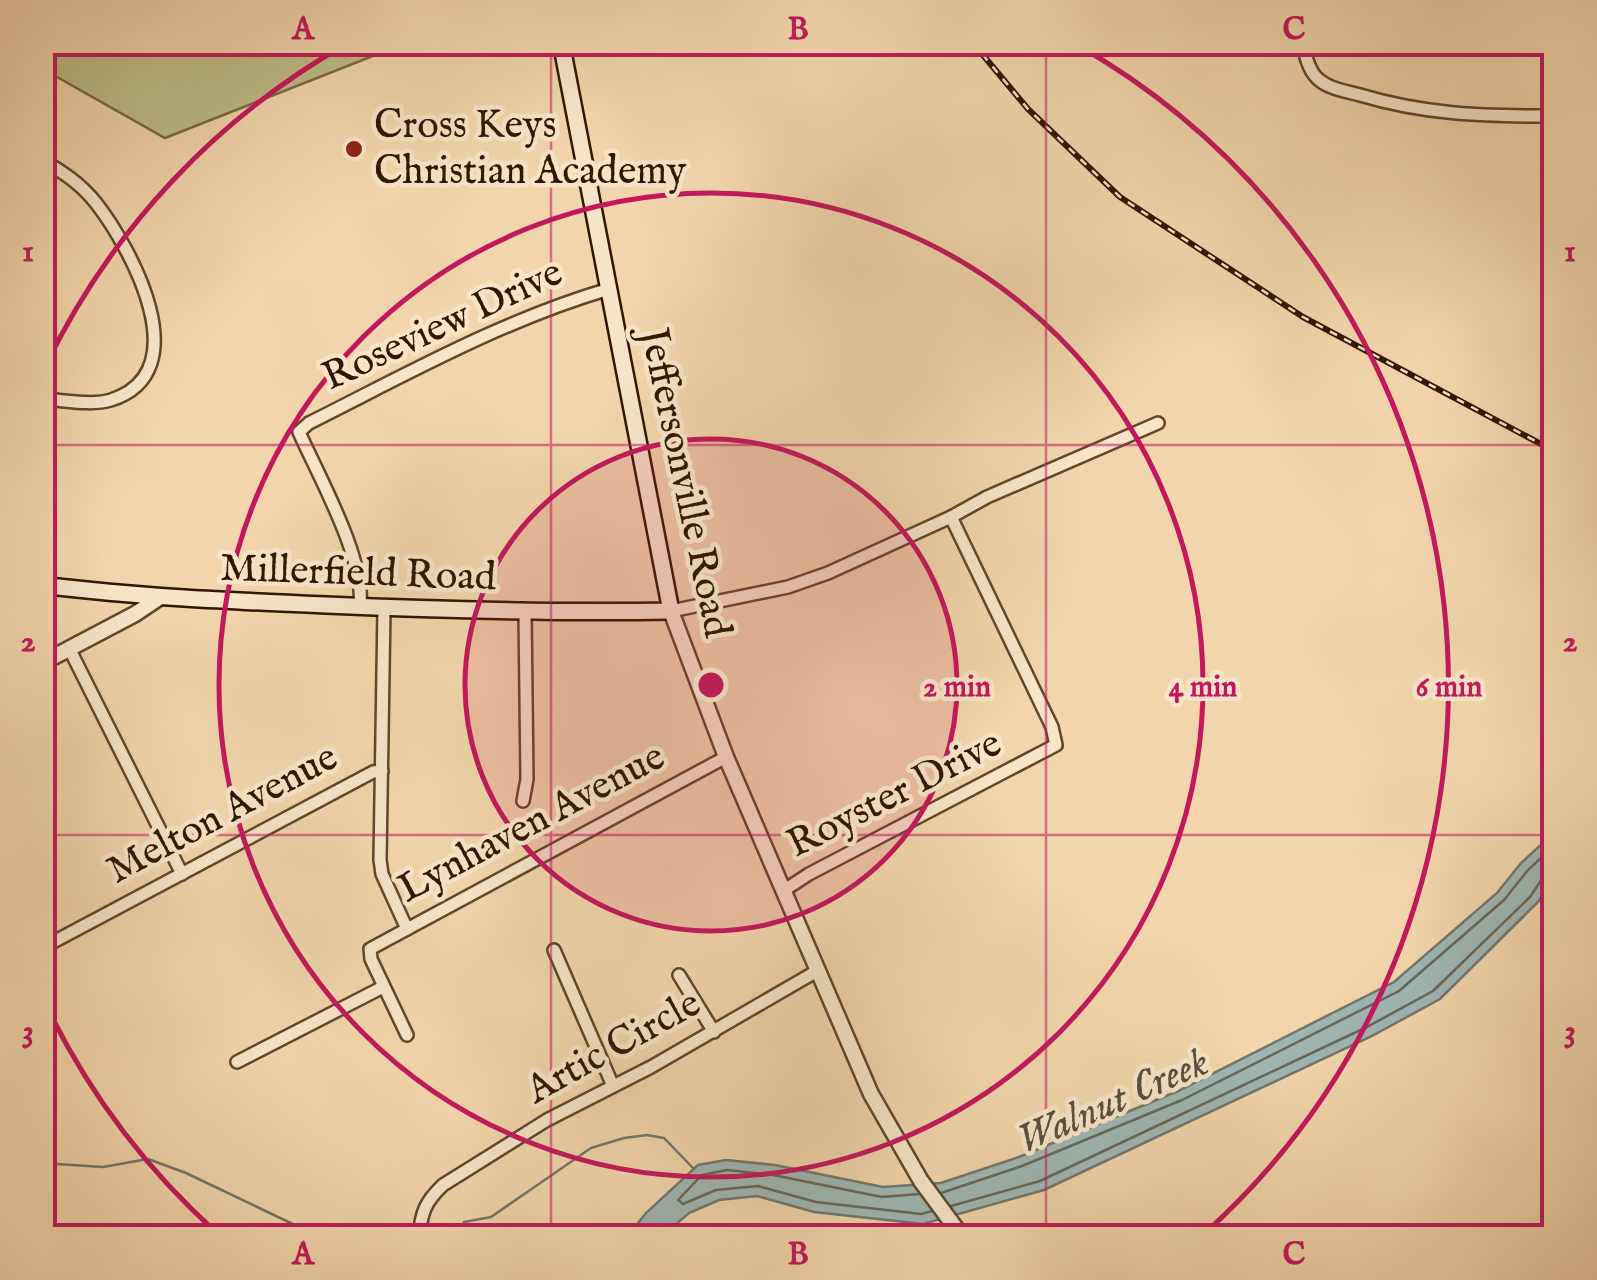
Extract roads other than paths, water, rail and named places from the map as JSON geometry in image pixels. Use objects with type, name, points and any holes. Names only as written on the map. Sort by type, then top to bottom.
[{"type":"main road","name":"Jeffersonville Road","points":[[561,42],[671,610]]},
{"type":"main road","name":"Millerfield Road","points":[[42,585],[158,598],[384,609],[526,613],[671,610]]},
{"type":"street","points":[[1303,42],[1308,65],[1330,87],[1408,109],[1474,116],[1545,116],[1554,120]]},
{"type":"street","points":[[42,160],[70,176],[96,204],[128,255],[155,324],[156,340],[152,360],[143,376],[119,397],[100,402],[42,399]]},
{"type":"street","name":"Roseview Drive","points":[[360,606],[358,576],[341,526],[299,432],[535,312],[608,289]]},
{"type":"street","points":[[671,610],[788,587],[1158,423]]},
{"type":"street","name":"Royster Drive","points":[[782,892],[809,874],[1056,746],[1055,734],[951,517]]},
{"type":"street","points":[[42,663],[158,598]]},
{"type":"street","points":[[384,609],[379,844],[382,874],[407,929]]},
{"type":"street","name":"Jeffersonville Road","points":[[671,610],[782,892],[890,1130],[963,1238]]},
{"type":"street","points":[[523,802],[527,764],[526,613]]},
{"type":"street","points":[[70,650],[182,874]]},
{"type":"street","name":"Lynhaven Avenue","points":[[383,987],[370,949],[726,757]]},
{"type":"street","name":"Melton Avenue","points":[[42,948],[374,772],[382,772]]},
{"type":"street","points":[[554,950],[613,1086]]},
{"type":"street","name":"Artic Circle","points":[[419,1238],[422,1212],[429,1198],[443,1186],[548,1120],[714,1032],[816,970]]},
{"type":"street","points":[[679,974],[714,1032]]},
{"type":"street","points":[[237,1062],[383,987],[407,1035]]},
{"type":"water","points":[[1554,833],[1554,878],[1538,902],[1440,999],[1372,1036],[1044,1190],[923,1224],[814,1212],[757,1196],[719,1200],[689,1213],[661,1237],[626,1238],[646,1213],[698,1165],[726,1160],[775,1165],[883,1187],[941,1183],[1019,1157],[1178,1091],[1394,982],[1497,893],[1521,863]]},
{"type":"waterway","points":[[457,1238],[464,1222],[491,1217],[591,1148],[624,1138],[664,1138],[694,1169]]},
{"type":"waterway","points":[[42,1163],[103,1167],[148,1159],[322,1238]]},
{"type":"railway","points":[[972,42],[1028,109],[1120,197],[1303,317],[1554,451]]},
{"type":"place","name":"Cross Keys Christian Academy","points":[[354,149]]},
{"type":"water label","name":"Walnut Creek","points":[[1113,1102]]}]
